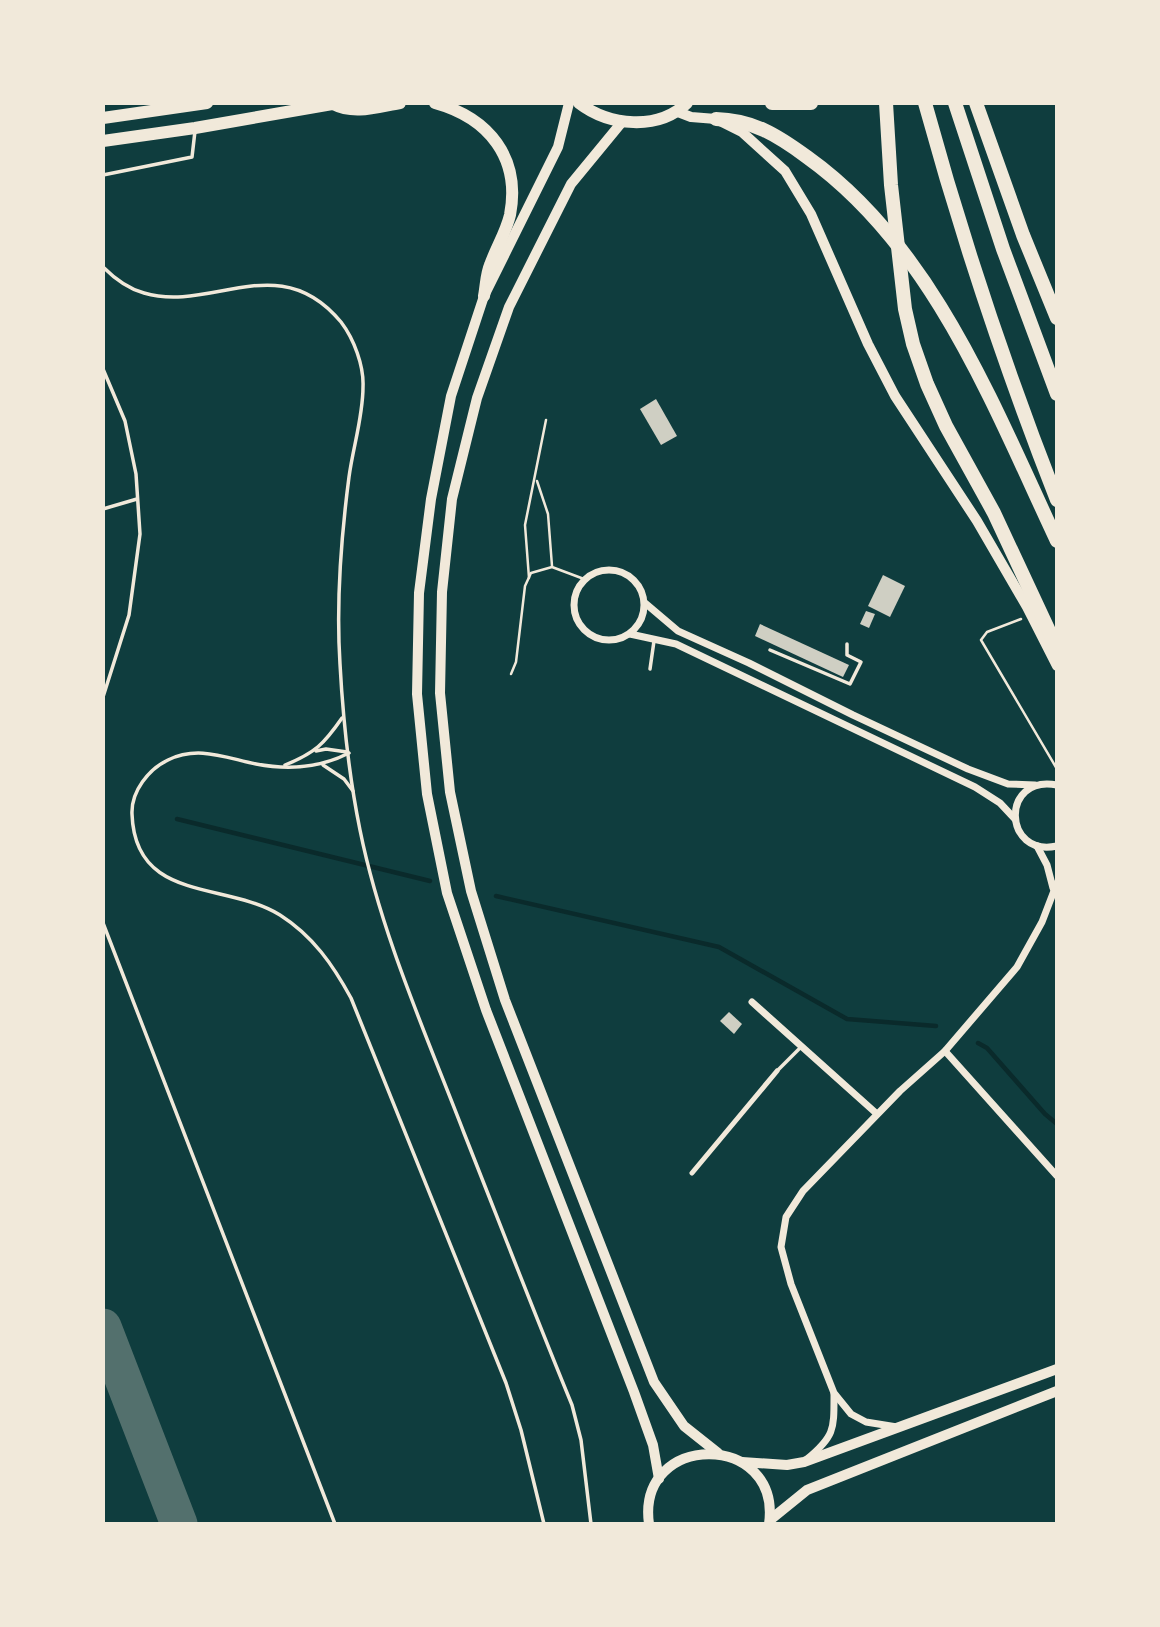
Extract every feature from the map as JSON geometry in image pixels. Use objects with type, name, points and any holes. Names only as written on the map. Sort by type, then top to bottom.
[{"type":"highway","points":[[772,103],[811,103]]},
{"type":"highway","points":[[886,103],[891,185],[905,309],[913,344],[946,426],[993,513],[1057,648]]},
{"type":"highway","points":[[925,103],[947,183],[1005,364],[1057,500]]},
{"type":"highway","points":[[955,103],[965,142],[1057,394]]},
{"type":"highway","points":[[976,103],[1023,235],[1057,318]]},
{"type":"highway","points":[[716,119],[740,120],[791,145],[836,177],[909,259],[965,350],[1057,541]]},
{"type":"main road","points":[[103,118],[207,103]]},
{"type":"main road","points":[[103,141],[335,104],[344,110],[357,110],[400,103]]},
{"type":"main road","points":[[435,103],[465,113],[480,123],[501,148],[510,175],[512,188],[509,218],[489,268],[484,296]]},
{"type":"main road","points":[[579,103],[594,115],[622,122],[649,121],[683,107]]},
{"type":"street","points":[[569,103],[558,147],[484,296],[452,396],[430,499],[419,593],[417,694],[427,794],[447,893],[486,1010],[634,1392],[653,1445],[659,1479]]},
{"type":"street","points":[[683,107],[691,117],[716,119],[742,132],[785,172],[805,203],[868,344],[895,396],[977,521],[1027,607],[1057,666]]},
{"type":"street","points":[[622,122],[571,184],[509,307],[477,398],[452,499],[442,592],[440,693],[450,792],[471,891],[505,1000],[654,1382],[684,1426],[718,1453],[742,1462],[787,1465],[804,1462],[1057,1369]]},
{"type":"street","points":[[605,569],[627,574],[636,582],[645,603],[638,625],[630,634],[620,639],[596,638],[586,632],[574,612],[577,589],[584,579],[593,572],[605,569]]},
{"type":"street","points":[[645,603],[678,631],[968,769],[1008,783],[1057,785]]},
{"type":"street","points":[[630,634],[676,644],[975,787],[1000,803],[1015,819],[1022,836],[1037,846],[1057,846]]},
{"type":"street","points":[[1015,819],[1019,799],[1035,785]]},
{"type":"street","points":[[897,1427],[866,1422],[851,1414],[834,1393],[791,1284],[781,1247],[786,1217],[803,1191],[877,1114],[945,1051],[1017,967],[1042,922],[1055,886],[1037,846]]},
{"type":"street","points":[[752,1002],[877,1114]]},
{"type":"street","points":[[945,1051],[1057,1176]]},
{"type":"street","points":[[692,1173],[777,1071]]},
{"type":"street","points":[[770,1522],[807,1490],[1057,1391]]},
{"type":"street","points":[[804,1462],[825,1443],[834,1425],[834,1393]]},
{"type":"street","points":[[649,1524],[648,1506],[659,1479],[675,1463],[685,1458],[696,1454],[718,1453]]},
{"type":"street","points":[[742,1462],[765,1487],[770,1522]]},
{"type":"lane","points":[[103,175],[192,157],[195,128]]},
{"type":"lane","points":[[103,267],[126,285],[144,293],[167,296],[257,285],[292,290],[328,309],[342,324],[352,341],[364,384],[349,473],[340,569],[339,657],[343,717],[360,829],[376,892],[414,1004],[572,1405],[581,1440],[591,1524]]},
{"type":"lane","points":[[103,369],[125,421],[136,474],[140,534],[129,615],[103,697]]},
{"type":"lane","points":[[103,509],[137,499]]},
{"type":"lane","points":[[650,669],[654,639]]},
{"type":"lane","points":[[771,650],[850,684],[861,662],[847,655],[847,644]]},
{"type":"lane","points":[[280,767],[309,756],[326,742],[343,717]]},
{"type":"lane","points":[[314,751],[326,749],[349,753]]},
{"type":"lane","points":[[349,753],[323,765],[280,767],[213,753],[190,752],[169,759],[150,771],[132,805],[132,829],[149,864],[166,877],[277,913],[317,945],[338,973],[357,1011],[506,1383],[522,1430],[544,1524]]},
{"type":"lane","points":[[323,765],[344,779],[354,793]]},
{"type":"lane","points":[[103,923],[335,1524]]},
{"type":"lane","points":[[777,1071],[801,1046]]},
{"type":"path","points":[[529,578],[524,525],[546,420]]},
{"type":"path","points":[[536,477],[548,514],[552,567]]},
{"type":"path","points":[[512,674],[516,662],[525,586],[531,573],[552,567],[584,579]]},
{"type":"path","points":[[987,632],[981,640],[1057,769]]},
{"type":"building","points":[[656,399],[677,436],[661,445],[640,409]]},
{"type":"building","points":[[883,575],[905,586],[890,617],[868,606]]},
{"type":"building","points":[[866,611],[875,614],[869,628],[860,624]]},
{"type":"building","points":[[760,624],[849,665],[843,677],[755,636]]},
{"type":"building","points":[[729,1012],[742,1024],[734,1034],[720,1021]]},
{"type":"waterway","points":[[177,819],[430,881]]},
{"type":"waterway","points":[[496,896],[719,947],[847,1019],[936,1026]]},
{"type":"waterway","points":[[978,1043],[987,1048],[1057,1124]]},
{"type":"taxiway","points":[[103,1327],[179,1524]]}]
